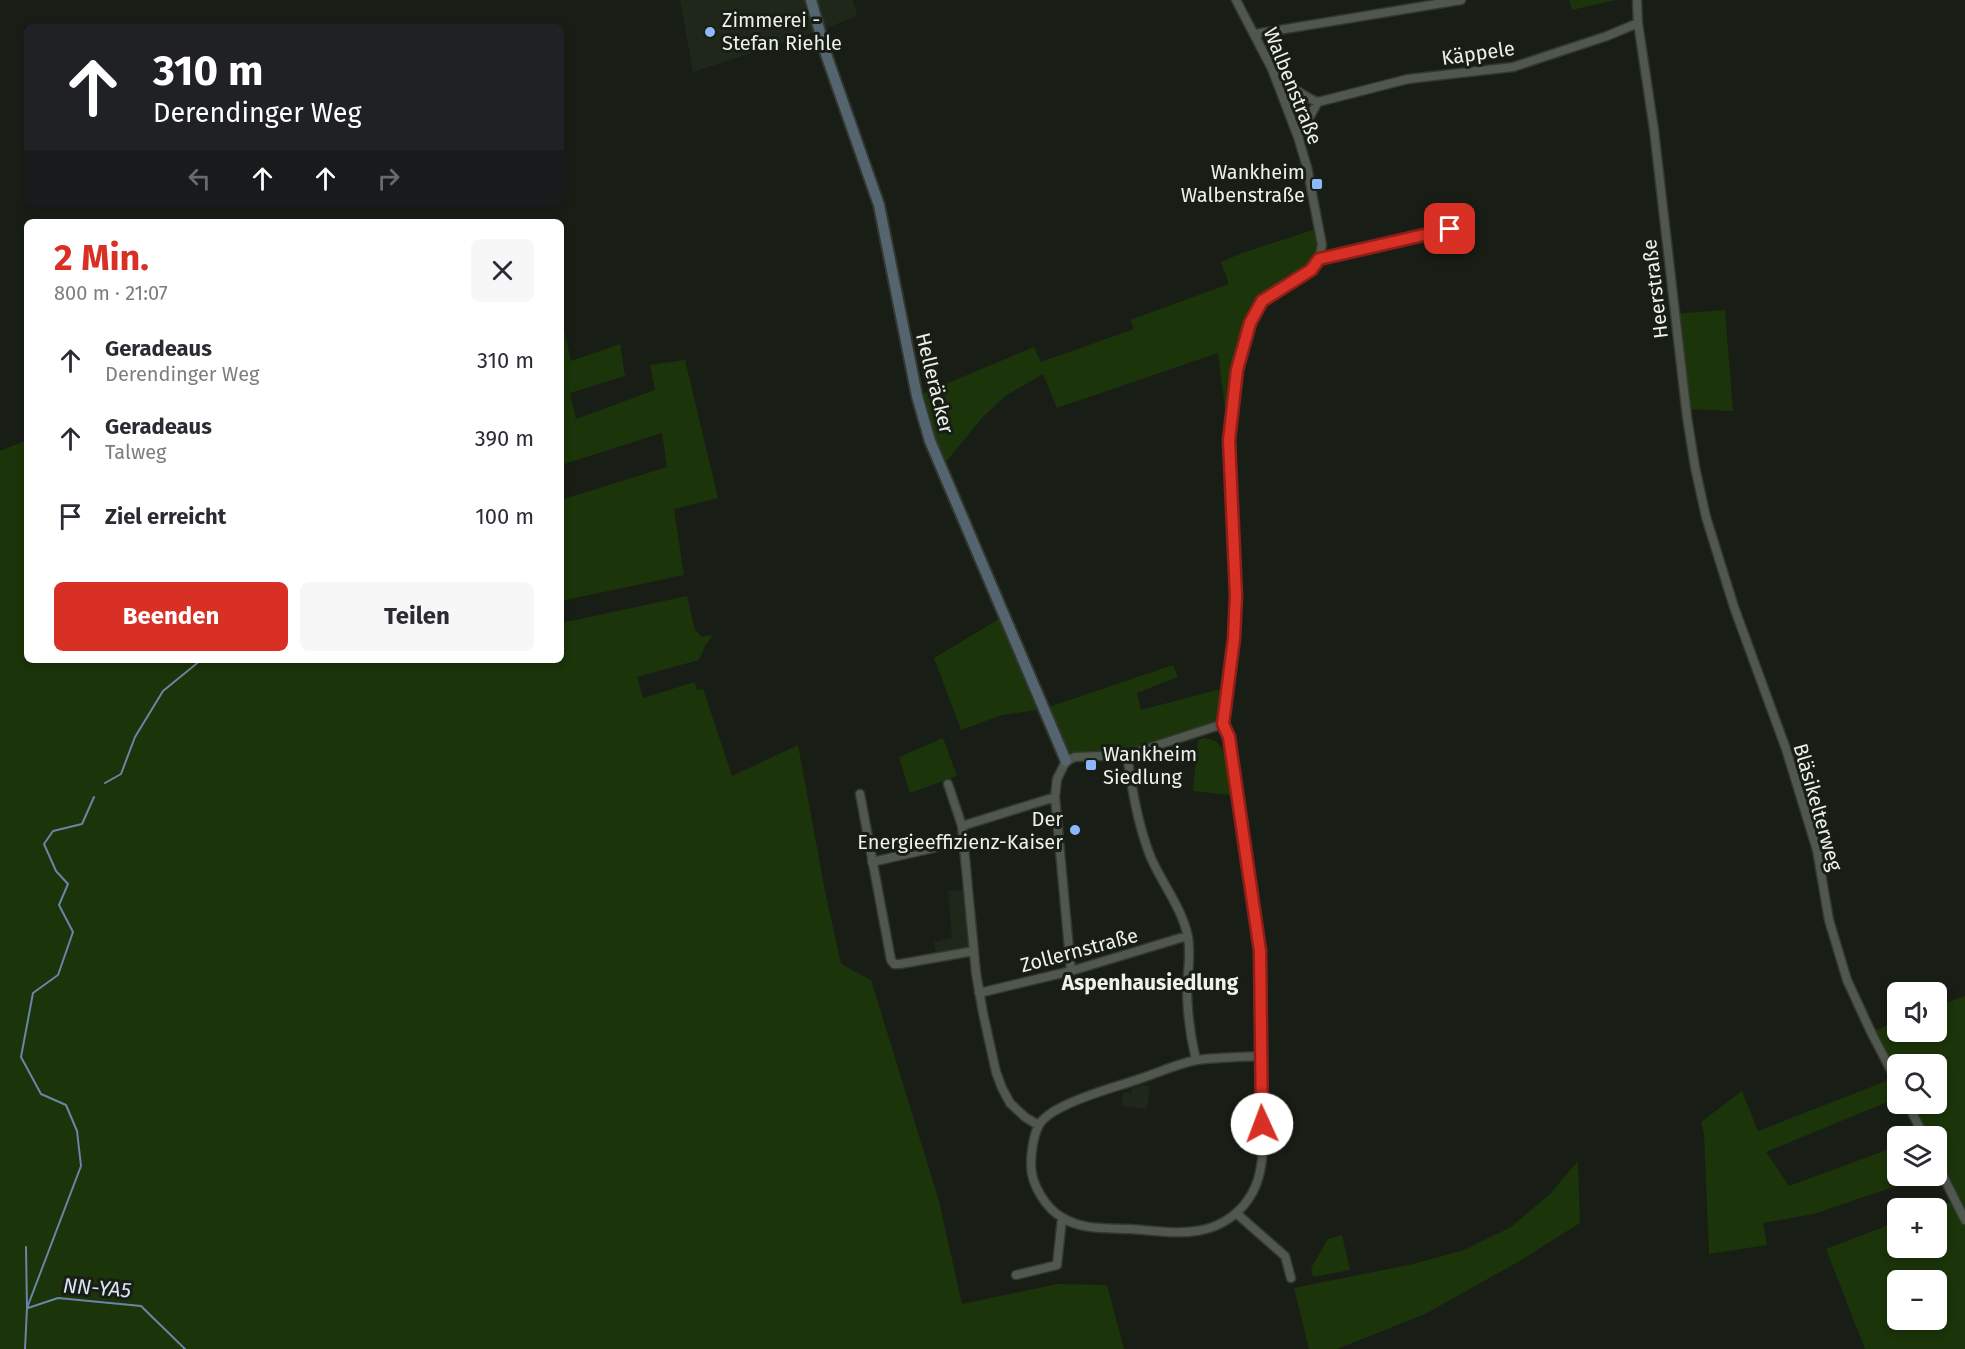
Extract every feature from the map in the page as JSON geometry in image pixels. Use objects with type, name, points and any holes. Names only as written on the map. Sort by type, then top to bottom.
[{"type":"street","name":"Helleräcker","points":[[811,0],[826,54],[879,205],[917,396],[930,441],[1066,761]]},
{"type":"street","name":"Walbenstraße","points":[[1236,0],[1276,79],[1298,137],[1307,167],[1322,244],[1319,259]]},
{"type":"street","points":[[1255,34],[1461,0]]},
{"type":"street","name":"Heerstraße","points":[[1637,0],[1674,314],[1695,467],[1706,517],[1723,571]]},
{"type":"street","name":"Käppele","points":[[1318,102],[1408,79],[1513,67],[1607,36],[1638,22]]},
{"type":"street","points":[[1276,79],[1286,82],[1306,98],[1318,102],[1298,137]]},
{"type":"street","points":[[1261,1056],[1196,1060],[1081,1098],[1058,1109],[1038,1125],[1032,1160],[1032,1176],[1038,1191],[1062,1218],[1082,1226],[1186,1232],[1212,1228],[1236,1214],[1257,1185],[1262,1171],[1263,1142],[1260,951],[1229,737],[1223,724],[1234,638],[1236,596],[1229,440],[1237,370],[1250,323],[1262,301],[1311,270],[1319,259],[1450,229]]},
{"type":"street","name":"Bläsikelterweg","points":[[1723,571],[1786,749],[1817,850],[1829,920],[1847,980],[1887,1063]]},
{"type":"street","points":[[1071,971],[1055,797],[1058,779],[1066,761],[1075,758],[1127,755],[1223,724]]},
{"type":"street","points":[[1127,755],[1146,844],[1161,878],[1181,913],[1188,936],[1191,957],[1187,985],[1188,1025],[1196,1060]]},
{"type":"street","points":[[948,784],[962,826],[979,993],[996,1072],[1002,1088],[1018,1111],[1038,1125]]},
{"type":"street","points":[[860,794],[891,960],[894,964],[900,964],[974,951]]},
{"type":"street","points":[[962,826],[1055,797]]},
{"type":"street","points":[[872,862],[964,841]]},
{"type":"street","name":"Zollernstraße","points":[[979,993],[1071,971],[1188,936]]},
{"type":"street","points":[[1947,1184],[1965,1220]]},
{"type":"street","points":[[1236,1214],[1285,1256],[1291,1278]]},
{"type":"street","points":[[1016,1275],[1058,1265],[1062,1218]]},
{"type":"shaded area","points":[[680,0],[853,0],[857,16],[819,31],[693,72]]},
{"type":"shaded area","points":[[968,889],[974,951],[937,958],[934,942],[952,938],[948,891]]},
{"type":"shaded area","points":[[1142,1085],[1150,1086],[1147,1109],[1122,1106],[1123,1092],[1131,1093],[1132,1088]]},
{"type":"green space","points":[[1569,0],[1616,0],[1572,10]]},
{"type":"green space","points":[[1319,228],[1322,245],[1311,270],[1262,301],[1237,370],[1229,440],[1218,353],[1057,408],[1043,374],[1005,396],[982,418],[941,468],[917,396],[1034,347],[1041,362],[1134,329],[1130,320],[1229,284],[1221,262]]},
{"type":"green space","points":[[1725,310],[1733,411],[1686,409],[1674,314]]},
{"type":"green space","points":[[564,330],[571,361],[620,344],[625,376],[570,393],[576,419],[655,390],[650,365],[685,360],[718,498],[674,509],[684,575],[564,600],[564,499],[667,467],[662,433],[564,464]]},
{"type":"green space","points":[[24,441],[24,663],[564,663],[564,622],[687,596],[695,630],[702,637],[713,635],[699,660],[637,677],[643,698],[695,682],[697,690],[703,689],[732,776],[798,745],[841,964],[871,980],[939,1201],[962,1304],[1057,1284],[1107,1285],[1124,1349],[0,1349],[0,451]]},
{"type":"green space","points":[[1004,616],[1043,709],[1002,715],[961,730],[934,658]]},
{"type":"green space","points":[[1173,665],[1178,677],[1137,693],[1141,710],[1228,687],[1223,724],[1127,755],[1066,761],[1043,709]]},
{"type":"green space","points":[[943,738],[957,776],[910,793],[899,757]]},
{"type":"green space","points":[[1204,738],[1213,740],[1223,751],[1228,768],[1230,795],[1193,791],[1198,740]]},
{"type":"green space","points":[[1965,996],[1965,1349],[1865,1349],[1826,1249],[1887,1226],[1887,1258],[1947,1258],[1947,1203],[1955,1200],[1946,1186],[1947,1126],[1917,1126],[1912,1114],[1947,1114],[1947,1054],[1887,1054],[1887,1064],[1871,1032],[1887,1026],[1887,1042],[1947,1042],[1947,1002]]},
{"type":"green space","points":[[1887,1081],[1887,1102],[1766,1152],[1789,1186],[1887,1150],[1887,1186],[1896,1186],[1814,1214],[1763,1223],[1767,1245],[1709,1254],[1704,1134],[1701,1122],[1742,1091],[1758,1131]]},
{"type":"green space","points":[[1578,1161],[1580,1223],[1518,1262],[1425,1314],[1337,1349],[1309,1349],[1294,1288],[1413,1264],[1464,1250],[1511,1227],[1549,1195]]},
{"type":"green space","points":[[1342,1235],[1350,1270],[1313,1277],[1311,1268],[1328,1239]]},
{"type":"waterway","points":[[105,783],[121,774],[135,737],[163,691],[197,663]]},
{"type":"waterway","points":[[27,1308],[81,1166],[77,1131],[66,1105],[41,1094],[21,1057],[33,993],[58,975],[73,932],[59,905],[68,884],[56,871],[44,844],[53,831],[82,824],[94,797]]},
{"type":"waterway","points":[[25,1349],[26,1247]]},
{"type":"waterway","name":"NN-YA5","points":[[28,1308],[58,1298],[141,1306],[185,1349]]},
{"type":"place","name":"Zimmerei - Stefan Riehle","points":[[710,32]]},
{"type":"place","name":"Wankheim Walbenstraße","points":[[1317,184]]},
{"type":"place","name":"Wankheim Siedlung","points":[[1091,765]]},
{"type":"place","name":"Der Energieeffizienz-Kaiser","points":[[1075,830]]},
{"type":"district","name":"Aspenhausiedlung","points":[[1150,983]]},
{"type":"route","points":[[1262,1124],[1260,951],[1229,737],[1223,724],[1234,638],[1236,596],[1229,440],[1237,370],[1250,323],[1262,301],[1311,270],[1319,259],[1450,229]]}]
